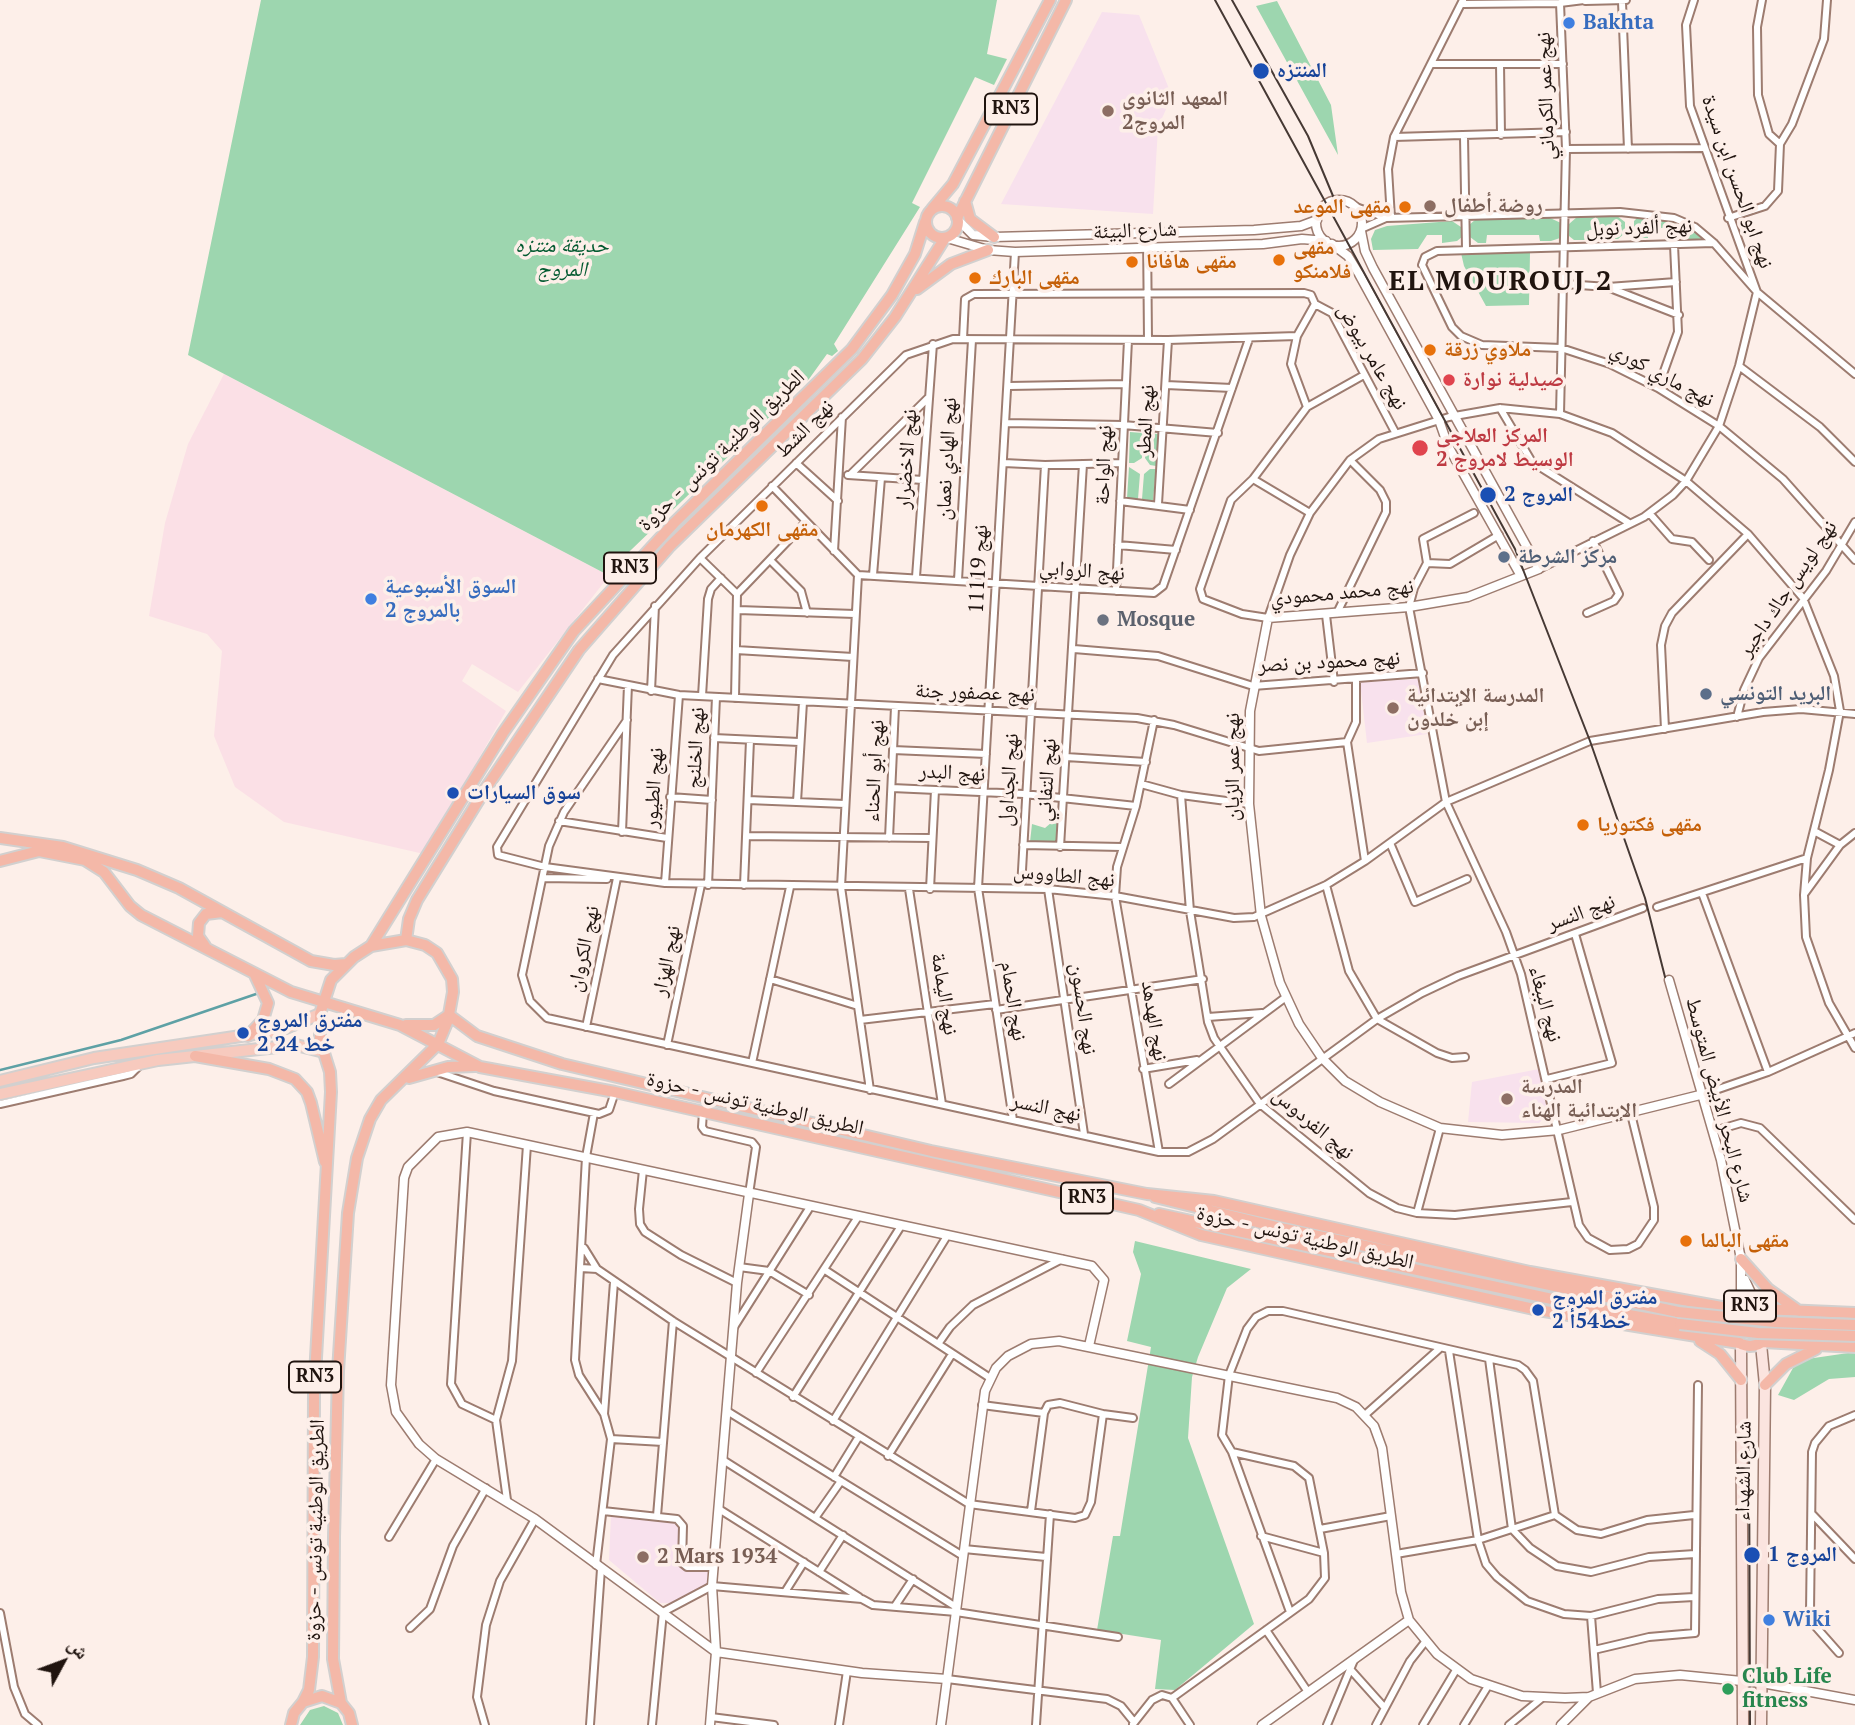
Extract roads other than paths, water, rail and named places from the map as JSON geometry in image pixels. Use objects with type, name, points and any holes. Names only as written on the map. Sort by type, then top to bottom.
[{"type":"highway","name":"RN3","points":[[925,222],[953,184],[1050,0]]},
{"type":"highway","name":"RN3","points":[[946,238],[956,230],[965,197],[1066,0]]},
{"type":"highway","points":[[965,197],[970,219],[993,237]]},
{"type":"highway","points":[[932,209],[949,208],[957,219]]},
{"type":"highway","points":[[925,222],[931,235],[946,238]]},
{"type":"highway","name":"الطريق الوطنية تونس - حزوة","points":[[371,946],[503,733],[575,631],[666,531],[852,348],[892,295],[915,254],[925,222]]},
{"type":"highway","name":"الطريق الوطنية تونس - حزوة","points":[[406,940],[409,919],[417,900],[486,788],[579,650],[670,545],[862,359],[910,295],[946,238]]},
{"type":"highway","points":[[910,295],[951,264],[988,250]]},
{"type":"highway","points":[[0,838],[41,842],[113,861],[160,878],[311,961],[346,964]]},
{"type":"highway","points":[[0,861],[39,851],[85,860],[103,872],[135,911],[303,997],[323,1001]]},
{"type":"highway","points":[[205,946],[198,936],[199,923],[212,911],[225,912]]},
{"type":"highway","name":"RN3","points":[[323,1001],[400,1025],[438,1044],[449,1015],[453,992],[446,965],[425,945],[406,940],[371,946],[346,964],[331,980],[323,1001],[320,1014],[320,1040],[324,1052]]},
{"type":"highway","points":[[248,1036],[263,1020],[268,1003],[252,971]]},
{"type":"highway","points":[[303,997],[320,1014]]},
{"type":"highway","name":"RN3","points":[[400,1025],[434,1025],[449,1015]]},
{"type":"highway","name":"الطريق الوطنية تونس - حزوة","points":[[449,1015],[477,1035],[562,1064],[931,1151],[1147,1194],[1202,1198],[1542,1274],[1740,1309],[1759,1308]]},
{"type":"highway","name":"الطريق الوطنية تونس - حزوة","points":[[341,1703],[334,1659],[334,1537],[337,1395],[348,1213],[357,1158],[370,1119],[381,1100],[438,1044],[480,1067],[615,1092],[1139,1210],[1201,1235],[1538,1310],[1751,1347],[1762,1343]]},
{"type":"highway","name":"الطريق الوطنية تونس - حزوة","points":[[303,1702],[309,1690],[313,1657],[314,1393],[329,1177],[331,1082],[324,1052]]},
{"type":"highway","points":[[195,1056],[283,1072],[303,1086],[312,1103],[329,1177]]},
{"type":"highway","points":[[397,1084],[432,1070],[480,1067]]},
{"type":"highway","points":[[1147,1194],[1285,1229],[1678,1312],[1775,1322],[1855,1325]]},
{"type":"highway","points":[[1139,1210],[1612,1312],[1758,1333],[1855,1336]]},
{"type":"highway","points":[[1742,1265],[1768,1289],[1801,1312]]},
{"type":"highway","name":"RN3","points":[[1759,1308],[1855,1313]]},
{"type":"highway","name":"RN3","points":[[1759,1308],[1770,1322],[1770,1333],[1762,1343]]},
{"type":"highway","name":"RN3","points":[[1740,1309],[1730,1324],[1732,1335],[1740,1344]]},
{"type":"highway","points":[[1691,1337],[1720,1354],[1741,1380]]},
{"type":"highway","name":"RN3","points":[[1762,1343],[1855,1347]]},
{"type":"highway","points":[[1765,1385],[1794,1358],[1822,1347]]},
{"type":"highway","points":[[303,1702],[322,1696],[341,1703]]},
{"type":"highway","name":"RN3","points":[[282,1725],[303,1702]]},
{"type":"highway","name":"RN3","points":[[341,1703],[349,1713],[352,1725]]},
{"type":"highway","name":"RN3","points":[[291,1725],[294,1713]]},
{"type":"main road","points":[[0,1081],[94,1058],[248,1036],[291,1027],[320,1014]]},
{"type":"main road","points":[[0,1094],[141,1063],[195,1056],[296,1045],[324,1052]]},
{"type":"main road","name":"شارع الشهداء","points":[[1761,1725],[1765,1385],[1762,1343]]},
{"type":"main road","name":"شارع الشهداء","points":[[1740,1344],[1743,1725]]},
{"type":"street","name":"نهج ابو الحسن ابن سيدة","points":[[1694,0],[1686,25],[1688,96],[1703,148],[1757,292]]},
{"type":"street","points":[[1762,0],[1757,27],[1758,95],[1769,134],[1780,144]]},
{"type":"street","points":[[1728,218],[1758,209],[1775,197],[1780,144],[1792,124],[1824,39],[1826,0]]},
{"type":"street","points":[[1621,1],[1628,149]]},
{"type":"street","name":"نهج عمر الكرماني","points":[[1563,214],[1566,132],[1560,3],[1621,1]]},
{"type":"street","points":[[1389,218],[1388,169],[1394,137],[1463,2],[1560,3]]},
{"type":"street","points":[[1432,64],[1563,64]]},
{"type":"street","points":[[1500,64],[1500,135]]},
{"type":"street","points":[[1394,137],[1566,132]]},
{"type":"street","points":[[1464,137],[1466,249]]},
{"type":"street","points":[[1566,149],[1703,148]]},
{"type":"street","points":[[1521,576],[1448,446],[1439,420],[1355,267],[1345,253],[1329,243],[1319,232],[1317,220],[1323,207],[1334,201],[1349,202],[1356,207],[1362,221],[1365,251],[1373,268],[1457,415],[1539,569],[1650,514],[1686,481],[1719,426],[1739,366],[1757,292]]},
{"type":"street","name":"نهج ألفرد نوبل","points":[[1356,207],[1389,218],[1620,212],[1666,216],[1695,227],[1714,243],[1757,292],[1855,374]]},
{"type":"street","name":"نهج ألفرد نوبل","points":[[1563,214],[1565,248]]},
{"type":"street","name":"نهج ألفرد نوبل","points":[[1361,230],[1389,218]]},
{"type":"street","name":"شارع البيئة","points":[[957,219],[973,235],[993,237],[1280,229],[1317,220]]},
{"type":"street","points":[[1329,243],[1347,244],[1361,230]]},
{"type":"street","points":[[1147,232],[1148,340]]},
{"type":"street","name":"شارع البيئة","points":[[946,238],[988,250],[1015,252],[1263,244],[1302,239],[1329,243]]},
{"type":"street","name":"نهج ألفرد نوبل","points":[[1437,251],[1714,243]]},
{"type":"street","points":[[1658,388],[1675,345],[1679,315],[1674,245]]},
{"type":"street","points":[[1560,414],[1565,248]]},
{"type":"street","name":"نهج ماري كوري","points":[[1437,251],[1425,257],[1422,265],[1452,327],[1461,336],[1482,345],[1562,348],[1610,364],[1658,388],[1719,426],[1783,479],[1855,560]]},
{"type":"street","name":"نهج 11119","points":[[978,888],[1015,252]]},
{"type":"street","points":[[1565,284],[1608,287],[1676,282]]},
{"type":"street","points":[[1608,287],[1679,315]]},
{"type":"street","points":[[963,339],[966,297],[972,294],[1304,293],[1311,295],[1315,304],[1297,336],[1292,372],[1307,407]]},
{"type":"street","name":"نهج عامر بيوض","points":[[1315,304],[1323,305],[1332,313],[1395,432]]},
{"type":"street","name":"نهج الشط","points":[[499,844],[612,655],[655,604],[903,357],[933,344],[963,339],[1168,340],[1297,336]]},
{"type":"street","name":"نهج الروابي","points":[[858,575],[1149,594],[1160,590],[1249,339]]},
{"type":"street","name":"نهج الهادي نعمان","points":[[958,580],[972,340]]},
{"type":"street","name":"نهج الواحة","points":[[1116,591],[1128,340]]},
{"type":"street","name":"نهج المطر","points":[[1158,504],[1168,340]]},
{"type":"street","name":"نهج الاخضرار","points":[[916,577],[933,344]]},
{"type":"street","points":[[1739,366],[1820,427],[1855,462]]},
{"type":"street","name":"نهج محمد محمودي","points":[[1364,375],[1307,407],[1253,479],[1231,500],[1200,589],[1207,602],[1268,618],[1409,607],[1475,595],[1539,569]]},
{"type":"street","points":[[1009,386],[1125,384]]},
{"type":"street","points":[[1166,384],[1232,388]]},
{"type":"street","points":[[850,475],[929,397]]},
{"type":"street","points":[[1500,408],[1532,462],[1629,523]]},
{"type":"street","points":[[1268,618],[1290,555],[1310,513],[1350,460],[1363,448],[1395,432],[1457,415],[1500,408],[1560,414],[1612,433],[1686,481],[1748,534],[1778,565],[1803,598],[1834,676],[1840,711],[1807,858],[1804,895],[1806,937],[1817,975],[1847,1039],[1855,1048]]},
{"type":"street","points":[[834,552],[842,417]]},
{"type":"street","points":[[1006,423],[1124,425],[1217,433]]},
{"type":"street","points":[[1337,613],[1386,512],[1386,502],[1380,491],[1350,460]]},
{"type":"street","points":[[796,463],[838,501]]},
{"type":"street","points":[[1004,463],[1045,466],[1122,463]]},
{"type":"street","name":"نهج التفاني","points":[[1060,847],[1074,649],[1083,464]]},
{"type":"street","name":"نهج الجداول","points":[[1021,888],[1024,794],[1045,466]]},
{"type":"street","points":[[839,475],[923,480]]},
{"type":"street","points":[[873,575],[881,478]]},
{"type":"street","points":[[1253,479],[1310,513]]},
{"type":"street","points":[[772,486],[858,575],[841,887],[870,1090]]},
{"type":"street","points":[[1120,501],[1190,510]]},
{"type":"street","points":[[1409,607],[1414,588],[1427,563],[1423,539],[1474,513]]},
{"type":"street","points":[[1650,514],[1672,539],[1692,542],[1709,560]]},
{"type":"street","name":"نهج لويس جاك داجير","points":[[1737,716],[1744,690],[1759,658],[1843,544],[1855,522]]},
{"type":"street","points":[[737,594],[805,523]]},
{"type":"street","points":[[1665,729],[1661,645],[1665,626],[1672,613],[1748,534]]},
{"type":"street","points":[[1427,563],[1450,564],[1499,535]]},
{"type":"street","points":[[1587,613],[1614,601],[1619,594],[1593,541]]},
{"type":"street","points":[[1118,545],[1176,550]]},
{"type":"street","points":[[700,558],[737,594],[735,698]]},
{"type":"street","points":[[770,560],[801,591],[807,613]]},
{"type":"street","points":[[702,696],[708,600],[711,589],[721,578]]},
{"type":"street","points":[[651,691],[655,604]]},
{"type":"street","name":"نهج الببغاء","points":[[1409,607],[1446,802],[1514,956],[1547,1079],[1578,1225],[1599,1247],[1619,1251],[1638,1244],[1650,1230],[1654,1220],[1654,1207],[1631,1114]]},
{"type":"street","points":[[738,610],[855,614]]},
{"type":"street","points":[[1326,615],[1334,682]]},
{"type":"street","name":"نهج عمر الزيان","points":[[1261,916],[1249,804],[1249,749],[1253,686],[1268,618]]},
{"type":"street","name":"نهج محمود بن نصر","points":[[1074,649],[1158,656],[1253,686],[1334,682],[1423,673]]},
{"type":"street","points":[[736,650],[853,657]]},
{"type":"street","name":"نهج عصفور جنة","points":[[598,679],[679,695],[1154,720],[1249,749],[1268,751],[1347,742]]},
{"type":"street","points":[[1356,680],[1356,722],[1347,742],[1365,861]]},
{"type":"street","points":[[622,832],[628,685]]},
{"type":"street","name":"نهج الطيور","points":[[665,883],[679,695]]},
{"type":"street","name":"نهج الخلنج","points":[[704,885],[712,800],[716,697]]},
{"type":"street","points":[[797,802],[803,702]]},
{"type":"street","name":"نهج أبو الحناء","points":[[889,838],[895,707]]},
{"type":"street","name":"نهج الطاووس","points":[[499,844],[496,851],[500,857],[545,867],[665,883],[909,889],[1048,889],[1115,897],[1234,918],[1261,916],[1326,885],[1365,861],[1446,802],[1594,740],[1737,716],[1801,709],[1855,714]]},
{"type":"street","name":"نهج النسر","points":[[627,720],[559,821],[545,867],[522,975],[527,994],[547,1018],[1158,1152],[1175,1153],[1200,1147],[1377,1019],[1458,976],[1643,908]]},
{"type":"street","name":"نهج الهدهد","points":[[1154,720],[1136,806],[1122,847],[1115,897],[1158,1152]]},
{"type":"street","points":[[714,738],[799,742]]},
{"type":"street","points":[[744,885],[750,740]]},
{"type":"street","points":[[893,750],[986,754]]},
{"type":"street","points":[[1066,757],[1146,762]]},
{"type":"street","points":[[1141,784],[1181,795],[1249,804]]},
{"type":"street","name":"نهج البدر","points":[[892,788],[1024,794],[1136,806]]},
{"type":"street","points":[[930,889],[934,790]]},
{"type":"street","name":"نهج الفردوس","points":[[1181,795],[1190,911],[1211,1031],[1260,1104],[1369,1193],[1388,1204],[1417,1213],[1455,1215],[1572,1202]]},
{"type":"street","points":[[670,797],[712,800]]},
{"type":"street","points":[[748,800],[845,804]]},
{"type":"street","points":[[559,821],[667,838]]},
{"type":"street","points":[[1814,831],[1840,845]]},
{"type":"street","points":[[1804,895],[1840,845],[1855,833]]},
{"type":"street","points":[[746,835],[844,839],[932,838]]},
{"type":"street","points":[[1390,843],[1415,902],[1467,879]]},
{"type":"street","points":[[1023,845],[1122,847]]},
{"type":"street","points":[[1657,907],[1807,858]]},
{"type":"street","points":[[543,878],[596,881],[615,878]]},
{"type":"street","name":"نهج الكروان","points":[[586,1027],[615,878]]},
{"type":"street","name":"نهج الهزار","points":[[667,1045],[704,885]]},
{"type":"street","points":[[1326,885],[1349,971],[1377,1019],[1437,1053],[1452,1058],[1465,1057]]},
{"type":"street","points":[[752,1063],[790,887]]},
{"type":"street","name":"نهج الحمام","points":[[978,888],[1013,1120]]},
{"type":"street","name":"نهج اليمامة","points":[[909,889],[942,1104]]},
{"type":"street","name":"نهج الحسون","points":[[1048,889],[1084,1134]]},
{"type":"street","points":[[1702,893],[1768,1072]]},
{"type":"street","points":[[1261,916],[1268,948],[1286,997],[1299,1024],[1322,1058],[1346,1081],[1380,1102],[1440,1128],[1502,1135],[1559,1130],[1631,1114],[1704,1094],[1768,1072],[1847,1039],[1855,1033]]},
{"type":"street","points":[[1547,1079],[1612,1063],[1575,934]]},
{"type":"street","points":[[770,979],[858,1006]]},
{"type":"street","points":[[860,1020],[996,1007],[1203,979]]},
{"type":"street","name":"شارع البحر الأبيض المتوسط","points":[[1669,980],[1714,1131],[1742,1265],[1759,1308]]},
{"type":"street","points":[[1169,1084],[1219,1044],[1286,997]]},
{"type":"street","points":[[1208,1017],[1264,1013]]},
{"type":"street","points":[[1143,1069],[1200,1060]]},
{"type":"street","points":[[0,1104],[123,1076],[135,1071],[141,1063]]},
{"type":"street","points":[[432,1070],[478,1086],[594,1113],[605,1113],[609,1110],[615,1092]]},
{"type":"street","points":[[703,1112],[702,1125],[705,1131],[755,1144],[757,1150],[738,1267],[712,1586],[716,1652],[711,1721],[774,1725]]},
{"type":"street","points":[[590,1725],[603,1511],[611,1439],[604,1414],[579,1375],[575,1360],[586,1157],[594,1113]]},
{"type":"street","points":[[1714,1131],[1741,1123],[1760,1128],[1855,1220]]},
{"type":"street","points":[[1417,1213],[1440,1128]]},
{"type":"street","points":[[467,1132],[451,1384],[462,1404],[496,1420]]},
{"type":"street","points":[[1089,1346],[1104,1280],[1092,1266],[467,1132],[446,1134],[429,1143],[413,1158],[404,1178],[391,1362],[392,1397],[404,1427],[436,1459],[535,1519],[716,1652],[847,1671],[947,1679],[1107,1699],[1121,1706],[1133,1723],[1157,1697],[1172,1698],[1290,1612],[1321,1586],[1326,1568],[1313,1487],[1303,1472],[1294,1466],[1233,1452],[1226,1446],[1221,1429],[1229,1375],[1247,1329],[1256,1317],[1268,1311],[1283,1311],[1518,1365],[1533,1381],[1555,1514],[1577,1530],[1601,1534],[1647,1520],[1694,1515]]},
{"type":"street","points":[[507,1500],[496,1420],[513,1351],[527,1145]]},
{"type":"street","points":[[643,1170],[639,1209],[640,1224],[645,1232],[681,1255],[737,1283]]},
{"type":"street","points":[[734,1327],[810,1207]]},
{"type":"street","points":[[756,1373],[858,1217]]},
{"type":"street","points":[[793,1397],[901,1226]]},
{"type":"street","points":[[834,1422],[947,1236]]},
{"type":"street","points":[[583,1246],[597,1269],[614,1282],[858,1438],[970,1504],[1075,1518],[1088,1511],[1103,1414]]},
{"type":"street","points":[[938,1344],[950,1327],[973,1305],[1062,1259]]},
{"type":"street","name":"شارع البحر الأبيض المتوسط","points":[[1740,1309],[1742,1265]]},
{"type":"street","points":[[738,1267],[769,1271],[810,1294]]},
{"type":"street","points":[[581,1268],[597,1269]]},
{"type":"street","points":[[825,1270],[990,1378]]},
{"type":"street","points":[[604,1414],[614,1282]]},
{"type":"street","points":[[657,1516],[673,1321]]},
{"type":"street","points":[[941,1725],[982,1405],[990,1378],[1008,1356],[1031,1344],[1059,1340],[1337,1398],[1366,1415],[1382,1448],[1396,1555],[1409,1620],[1425,1642],[1456,1670],[1488,1686],[1542,1698],[1593,1695],[1634,1679],[1658,1675],[1762,1683],[1855,1700]]},
{"type":"street","points":[[1366,1415],[1439,1349]]},
{"type":"street","points":[[1449,1351],[1478,1540],[1486,1564],[1511,1590],[1546,1609],[1591,1616],[1649,1601],[1694,1597]]},
{"type":"street","points":[[888,1456],[952,1354]]},
{"type":"street","points":[[1489,1359],[1512,1529],[1542,1557],[1573,1571],[1606,1569],[1649,1557],[1695,1554]]},
{"type":"street","points":[[1594,1650],[1649,1637],[1695,1633],[1694,1515],[1698,1384]]},
{"type":"street","points":[[1031,1511],[1044,1413],[1048,1405],[1055,1403],[1133,1418]]},
{"type":"street","points":[[982,1405],[1044,1413]]},
{"type":"street","points":[[727,1411],[964,1553],[1046,1557]]},
{"type":"street","points":[[1839,1653],[1816,1627],[1810,1612],[1815,1443],[1829,1426],[1855,1415]]},
{"type":"street","points":[[834,1477],[858,1438]]},
{"type":"street","points":[[611,1439],[663,1442]]},
{"type":"street","points":[[1233,1452],[1290,1612]]},
{"type":"street","points":[[389,1536],[436,1459]]},
{"type":"street","points":[[723,1460],[913,1579],[956,1609]]},
{"type":"street","points":[[815,1518],[841,1481]]},
{"type":"street","points":[[410,1628],[430,1609],[453,1546],[486,1488]]},
{"type":"street","points":[[719,1508],[873,1605],[956,1609],[1118,1637]]},
{"type":"street","points":[[603,1511],[657,1516],[681,1522],[680,1558],[684,1565],[714,1567]]},
{"type":"street","points":[[1036,1725],[1050,1514]]},
{"type":"street","points":[[1396,1555],[1478,1540],[1555,1514]]},
{"type":"street","points":[[1812,1514],[1855,1559]]},
{"type":"street","points":[[1320,1529],[1391,1516]]},
{"type":"street","points":[[485,1725],[477,1697],[486,1625],[500,1581],[535,1519]]},
{"type":"street","points":[[819,1572],[843,1535]]},
{"type":"street","points":[[1261,1536],[1324,1553]]},
{"type":"street","points":[[785,1592],[804,1562]]},
{"type":"street","points":[[895,1606],[913,1579]]},
{"type":"street","points":[[663,1612],[712,1586],[862,1599]]},
{"type":"street","points":[[652,1725],[663,1612]]},
{"type":"street","points":[[0,1614],[15,1687],[25,1714],[38,1725]]},
{"type":"street","points":[[1561,1725],[1593,1695],[1594,1650],[1591,1616]]},
{"type":"street","points":[[1262,1725],[1352,1664],[1409,1620]]},
{"type":"street","points":[[1266,1630],[1308,1692]]},
{"type":"street","points":[[1376,1725],[1410,1661],[1425,1642]]},
{"type":"street","points":[[1352,1664],[1384,1707]]},
{"type":"street","points":[[1327,1725],[1352,1664]]},
{"type":"street","points":[[1423,1725],[1456,1670]]},
{"type":"street","points":[[839,1725],[847,1671]]},
{"type":"street","points":[[1464,1725],[1488,1686]]},
{"type":"street","points":[[1172,1698],[1190,1725]]},
{"type":"street","points":[[1509,1725],[1542,1698]]},
{"type":"waterway","points":[[0,1070],[121,1040],[259,993]]},
{"type":"tram line","points":[[1215,0],[1515,549],[1590,741],[1645,898],[1665,977]]},
{"type":"tram line","points":[[1232,0],[1308,136],[1338,208]]},
{"type":"tram line","points":[[1749,1424],[1750,1725]]},
{"type":"place","name":"Bakhta","points":[[1569,23]]},
{"type":"place","name":"المنتزه","points":[[1261,71]]},
{"type":"place","name":"المعهد الثانوي المروج2","points":[[1108,111]]},
{"type":"place","name":"روضة أطفال","points":[[1430,206]]},
{"type":"place","name":"مقهى الموعد","points":[[1405,207]]},
{"type":"place","name":"مقهى فلامنكو","points":[[1279,260]]},
{"type":"place","name":"مقهى هافانا","points":[[1132,262]]},
{"type":"place","name":"مقهى البارك","points":[[975,278]]},
{"type":"place","name":"ملاوي زرقة","points":[[1430,350]]},
{"type":"place","name":"صيدلية نوارة","points":[[1449,380]]},
{"type":"place","name":"المركز العلاجي الوسيط لامروج 2","points":[[1420,448]]},
{"type":"place","name":"المروج 2","points":[[1488,495]]},
{"type":"place","name":"مقهى الكهرمان","points":[[762,506]]},
{"type":"place","name":"مركز الشرطة","points":[[1504,557]]},
{"type":"place","name":"السوق الأسبوعية بالمروج 2","points":[[371,599]]},
{"type":"place","name":"Mosque","points":[[1103,620]]},
{"type":"place","name":"البريد التونسي","points":[[1706,694]]},
{"type":"place","name":"المدرسة الإبتدائية إبن خلدون","points":[[1393,708]]},
{"type":"place","name":"سوق السيارات","points":[[453,793]]},
{"type":"place","name":"مقهى فكتوريا","points":[[1583,825]]},
{"type":"place","name":"مفترق المروج 2 خط 24","points":[[243,1033]]},
{"type":"place","name":"المدرسة الإبتدائية الهناء","points":[[1507,1099]]},
{"type":"place","name":"مقهى البالما","points":[[1686,1241]]},
{"type":"place","name":"مفترق المروج 2 خط54أ","points":[[1538,1310]]},
{"type":"place","name":"المروج 1","points":[[1752,1555]]},
{"type":"place","name":"2 Mars 1934","points":[[643,1557]]},
{"type":"place","name":"Wiki","points":[[1769,1620]]},
{"type":"place","name":"Club Life fitness","points":[[1728,1689]]},
{"type":"district","name":"EL MOUROUJ 2","points":[[1501,282]]},
{"type":"park label","name":"حديقة منتزه المروج","points":[[562,258]]}]
